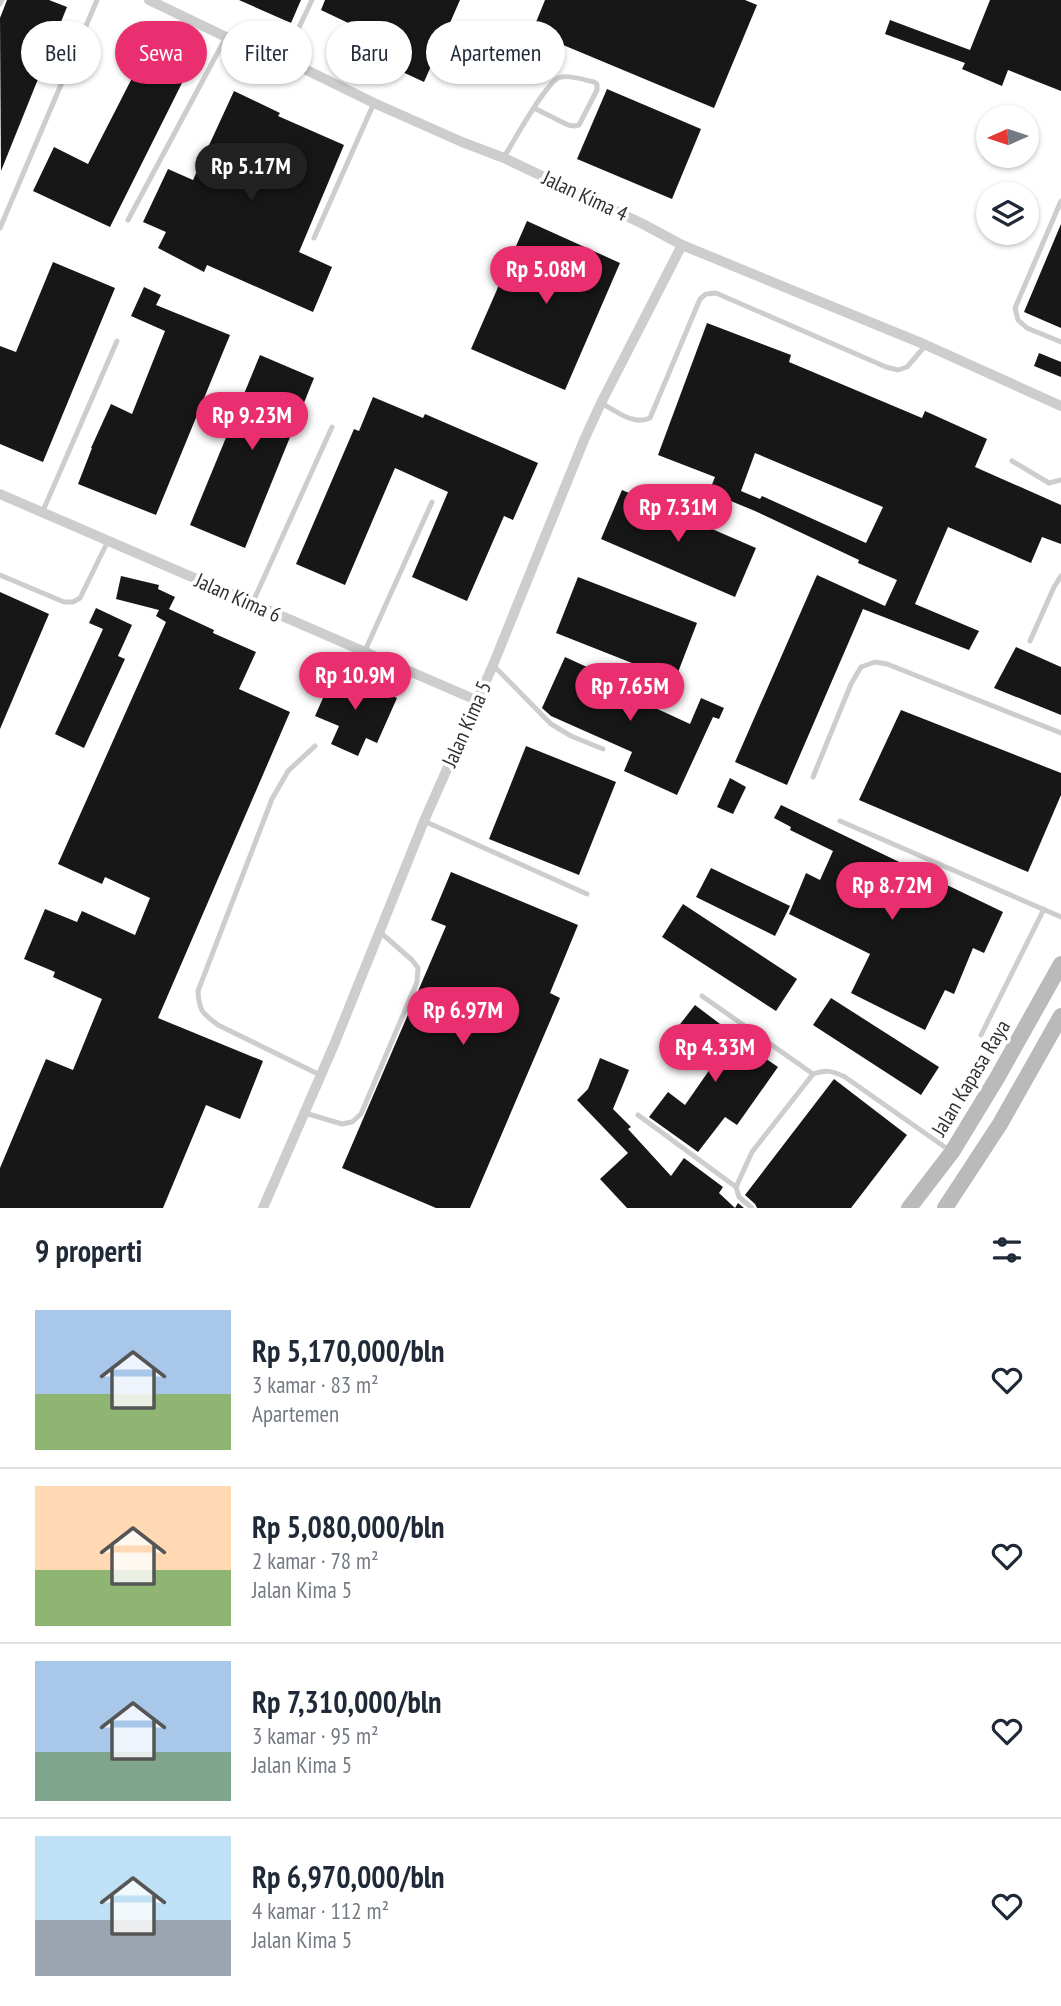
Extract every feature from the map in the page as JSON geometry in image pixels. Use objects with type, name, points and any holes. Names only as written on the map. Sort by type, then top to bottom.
[{"type":"main road","name":"Jalan Kapasa Raya","points":[[909,1208],[952,1152],[1061,964]]},
{"type":"main road","points":[[945,1208],[1000,1124],[1061,1016]]},
{"type":"street","name":"Jalan Kima 4","points":[[149,0],[221,35]]},
{"type":"street","name":"Jalan Kima 4","points":[[312,73],[374,103],[504,158],[682,245],[926,345],[1061,406]]},
{"type":"street","name":"Jalan Kima 5","points":[[263,1208],[334,1045],[424,821],[493,665],[600,403],[682,245]]},
{"type":"street","name":"Jalan Kima 6","points":[[0,494],[476,700]]},
{"type":"lane","points":[[0,228],[97,0]]},
{"type":"lane","points":[[302,21],[312,0]]},
{"type":"lane","points":[[128,220],[221,46]]},
{"type":"lane","points":[[504,158],[534,108],[559,77],[597,84],[597,90],[579,125],[568,125],[534,108]]},
{"type":"lane","points":[[314,238],[374,103]]},
{"type":"lane","points":[[1061,201],[1015,308],[1018,320],[1027,328],[1061,342]]},
{"type":"lane","points":[[600,403],[634,420],[643,421],[650,418],[700,299],[706,294],[716,293],[898,370],[907,366],[926,345]]},
{"type":"lane","points":[[42,513],[117,341]]},
{"type":"lane","points":[[252,604],[332,427]]},
{"type":"lane","points":[[1012,461],[1049,483],[1061,480]]},
{"type":"lane","points":[[364,653],[432,502]]},
{"type":"lane","points":[[0,575],[64,602],[73,602],[80,598],[108,541]]},
{"type":"lane","points":[[1030,641],[1061,576]]},
{"type":"lane","points":[[813,777],[851,684],[861,667],[875,662],[887,664],[1061,733]]},
{"type":"lane","points":[[493,665],[551,724],[571,736],[603,749]]},
{"type":"lane","points":[[315,746],[288,771],[272,799],[198,991],[198,1007],[218,1025],[320,1075]]},
{"type":"lane","points":[[424,821],[587,894]]},
{"type":"lane","points":[[840,821],[1061,917]]},
{"type":"lane","points":[[981,1035],[1044,909]]},
{"type":"lane","points":[[305,1113],[342,1124],[352,1122],[361,1114],[417,982],[418,968],[379,931]]},
{"type":"lane","points":[[702,996],[813,1074]]},
{"type":"lane","points":[[736,1187],[752,1152],[813,1074],[830,1070],[845,1077],[952,1152]]},
{"type":"lane","points":[[638,1115],[736,1187],[739,1197],[752,1208]]},
{"type":"building","points":[[7,0],[49,0],[67,7],[61,21],[21,21],[21,84],[36,84],[1,171],[0,18]]},
{"type":"building","points":[[239,0],[301,0],[292,21]]},
{"type":"building","points":[[325,0],[460,0],[451,21],[426,21],[424,82],[412,76],[412,21],[344,21],[321,10]]},
{"type":"building","points":[[545,0],[745,0],[757,5],[714,108],[565,46],[565,21],[536,21]]},
{"type":"building","points":[[990,0],[1061,0],[1061,91],[1008,70],[1002,86],[962,69],[965,63],[885,34],[890,20],[970,50]]},
{"type":"building","points":[[129,84],[182,84],[110,227],[33,191],[54,147],[88,164]]},
{"type":"building","points":[[607,89],[701,129],[672,199],[577,159]]},
{"type":"building","points":[[234,91],[280,113],[278,116],[344,145],[299,252],[332,267],[313,312],[207,265],[204,272],[158,248],[166,232],[143,222],[168,169],[193,180]]},
{"type":"building","points":[[527,221],[620,263],[565,390],[471,349]]},
{"type":"building","points":[[1061,224],[1061,328],[1024,312]]},
{"type":"building","points":[[53,262],[115,288],[43,462],[0,444],[0,346],[16,352]]},
{"type":"building","points":[[144,287],[161,295],[156,305],[230,335],[156,515],[78,484],[111,404],[132,414],[165,331],[131,316]]},
{"type":"building","points":[[707,323],[791,355],[789,362],[922,418],[925,411],[987,439],[975,467],[1061,505],[1061,544],[1042,537],[1031,563],[948,527],[915,604],[979,631],[969,650],[863,609],[787,785],[735,762],[817,575],[885,606],[897,580],[755,511],[709,492],[715,477],[658,455]],"holes":[[[755,453],[883,507],[866,543],[762,496],[760,499],[741,491]]]},
{"type":"building","points":[[1039,353],[1061,362],[1061,377],[1034,366]]},
{"type":"building","points":[[260,355],[314,378],[245,548],[190,525]]},
{"type":"building","points":[[373,397],[423,418],[425,414],[538,463],[513,520],[504,516],[467,601],[412,577],[448,492],[395,468],[345,585],[296,564],[354,429],[359,431]]},
{"type":"building","points":[[622,490],[756,548],[735,597],[601,539]]},
{"type":"building","points":[[121,576],[159,585],[158,589],[175,597],[169,609],[256,652],[239,689],[290,712],[158,1018],[263,1061],[240,1119],[206,1105],[163,1208],[0,1208],[0,1168],[46,1059],[73,1070],[102,999],[53,977],[55,972],[24,959],[45,909],[77,922],[82,911],[135,935],[150,898],[105,877],[102,884],[58,864],[166,622],[156,616],[159,610],[116,599]]},
{"type":"building","points":[[578,577],[697,623],[675,680],[556,633]]},
{"type":"building","points":[[0,592],[49,614],[0,729]]},
{"type":"building","points":[[96,608],[132,625],[118,656],[125,659],[84,748],[55,734],[103,629],[89,623]]},
{"type":"building","points":[[1016,647],[1061,667],[1061,715],[994,688]]},
{"type":"building","points":[[565,657],[642,692],[638,700],[690,724],[701,698],[724,708],[719,719],[713,717],[677,795],[624,771],[632,752],[551,716],[542,708]]},
{"type":"building","points":[[335,671],[397,698],[377,743],[366,738],[358,756],[331,744],[339,726],[315,716]]},
{"type":"building","points":[[901,710],[1061,773],[1061,795],[1028,872],[859,800]]},
{"type":"building","points":[[526,746],[616,782],[579,875],[489,839]]},
{"type":"building","points":[[730,778],[746,787],[733,814],[717,807]]},
{"type":"building","points":[[781,805],[1003,912],[984,953],[973,948],[954,994],[945,990],[925,1030],[851,993],[870,954],[789,914],[806,873],[820,880],[833,851],[790,830],[791,827],[774,818]]},
{"type":"building","points":[[711,868],[790,906],[775,936],[696,897]]},
{"type":"building","points":[[451,872],[578,925],[550,993],[560,998],[470,1208],[436,1208],[342,1168],[446,926],[431,920]]},
{"type":"building","points":[[683,904],[797,979],[776,1011],[662,937]]},
{"type":"building","points":[[831,998],[939,1067],[921,1095],[813,1025]]},
{"type":"building","points":[[695,1005],[724,1027],[723,1029],[778,1067],[737,1125],[725,1117],[698,1152],[649,1117],[668,1092],[685,1105],[717,1059],[677,1028]]},
{"type":"building","points":[[600,1058],[629,1070],[613,1109],[631,1127],[628,1129],[671,1176],[684,1158],[723,1187],[719,1193],[735,1208],[627,1208],[600,1179],[628,1153],[577,1100],[588,1089]]},
{"type":"building","points":[[834,1079],[907,1135],[851,1208],[757,1208],[745,1195]]}]
